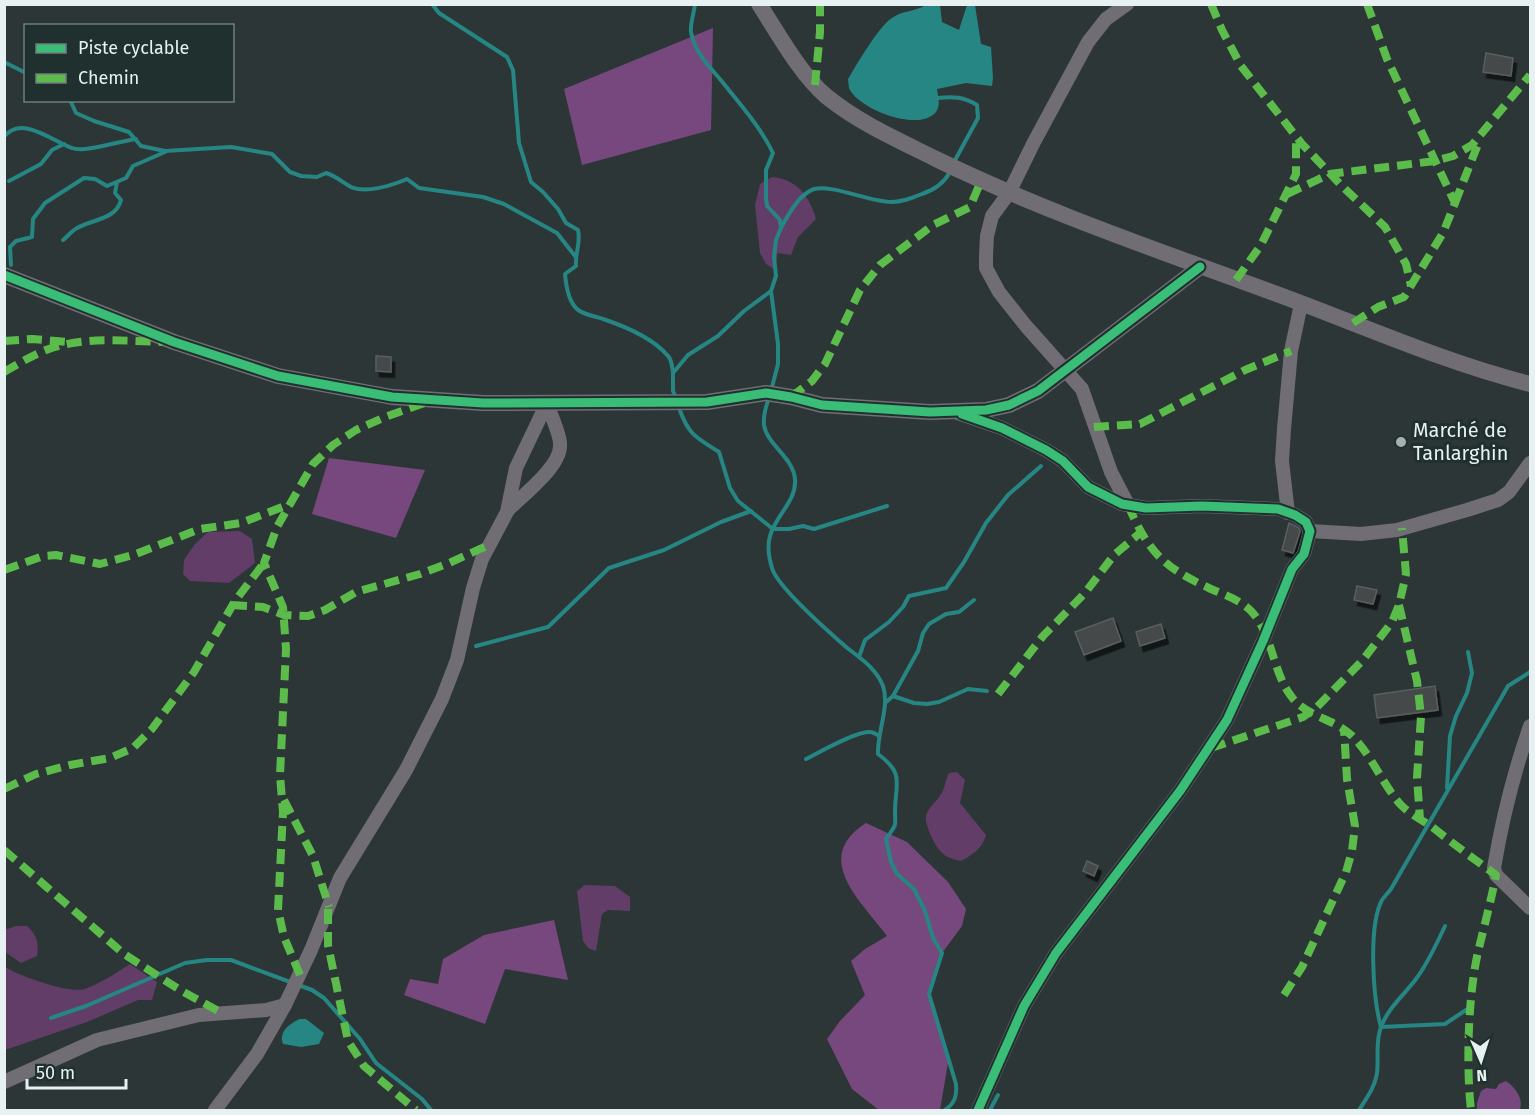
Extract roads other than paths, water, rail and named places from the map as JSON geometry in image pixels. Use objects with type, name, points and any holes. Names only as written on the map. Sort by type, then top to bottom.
[{"type":"street","points":[[759,4],[786,48],[815,85],[835,103],[874,128],[1009,193],[1200,267],[1440,355],[1530,384]]},
{"type":"street","points":[[1127,4],[1106,19],[1088,42],[1009,193],[992,216],[987,236],[986,268],[999,292],[1082,389],[1111,472],[1128,505]]},
{"type":"street","points":[[4,275],[174,342],[278,376],[392,398],[483,403],[707,402],[766,393],[822,405],[930,412],[986,410],[1009,405],[1038,391],[1200,267]]},
{"type":"street","points":[[1288,513],[1282,461],[1291,351],[1301,304]]},
{"type":"street","points":[[215,1110],[257,1054],[285,1005],[311,950],[340,878],[406,770],[442,699],[457,660],[482,559],[507,512],[516,468],[546,403]]},
{"type":"street","points":[[507,512],[549,471],[557,457],[561,444],[546,403]]},
{"type":"street","points":[[950,411],[1002,428],[1046,450],[1063,461],[1088,487],[1128,505],[1146,508],[1202,506],[1278,509],[1306,522],[1310,531],[1304,554],[1292,569],[1263,641],[1227,720],[1180,791],[1056,952],[1024,1006],[978,1110]]},
{"type":"street","points":[[1310,531],[1361,534],[1397,530],[1467,510],[1498,500],[1509,492],[1530,464]]},
{"type":"street","points":[[1530,726],[1502,821],[1494,868],[1496,875],[1530,908]]},
{"type":"street","points":[[4,1082],[97,1040],[199,1015],[266,1011],[285,1005]]},
{"type":"water","points":[[926,5],[940,5],[942,22],[959,30],[967,5],[975,5],[981,44],[991,47],[992,86],[966,83],[937,89],[939,101],[936,112],[928,118],[916,120],[890,116],[864,104],[849,88],[848,79],[868,46],[887,22],[896,15]]},
{"type":"water","points":[[306,1019],[324,1033],[319,1044],[301,1047],[283,1044],[284,1032],[292,1023]]},
{"type":"waterway","points":[[432,4],[439,13],[507,57],[513,70],[519,143],[531,182],[558,209],[566,223],[578,230],[576,266],[565,274],[571,302],[582,313],[629,329],[646,338],[669,358],[673,373]]},
{"type":"waterway","points":[[676,398],[673,391],[673,373],[688,355],[718,336],[744,311],[771,291],[776,276],[774,257],[776,240],[781,228],[780,220],[767,206],[766,198],[766,170],[773,153],[750,117],[696,47],[691,32],[695,4]]},
{"type":"waterway","points":[[4,62],[24,72]]},
{"type":"waterway","points":[[938,98],[958,98],[977,105],[978,118],[954,162]]},
{"type":"waterway","points":[[71,102],[76,113],[129,132],[141,146],[165,151],[231,147],[272,154],[290,172],[301,176],[317,177],[326,173],[357,189],[379,188],[407,179],[419,188],[483,197],[504,204],[557,233],[575,256]]},
{"type":"waterway","points":[[4,137],[11,131],[20,128],[28,129],[78,149],[136,139]]},
{"type":"waterway","points":[[9,181],[41,164],[52,150],[64,144]]},
{"type":"waterway","points":[[11,265],[10,247],[16,241],[32,237],[33,219],[45,203],[84,178],[95,179],[107,186],[126,178],[133,166],[165,152]]},
{"type":"waterway","points":[[781,228],[799,200],[814,189],[830,189],[895,202],[931,190],[942,183],[950,172]]},
{"type":"waterway","points":[[63,240],[80,226],[114,212],[121,200],[115,193],[117,182]]},
{"type":"waterway","points":[[771,291],[778,344],[778,364],[771,391]]},
{"type":"waterway","points":[[769,398],[764,418],[766,432],[790,464],[795,479],[793,494],[770,536],[769,552],[772,568],[783,586],[804,609],[876,674],[885,694],[878,754],[892,767],[897,778],[895,824],[886,839],[891,862],[897,874],[914,889],[925,911],[933,938],[942,953],[929,994],[956,1084],[955,1099],[945,1110]]},
{"type":"waterway","points":[[679,408],[686,425],[694,435],[719,452],[730,488],[738,501],[773,529],[803,526],[814,529],[887,506]]},
{"type":"waterway","points":[[859,657],[865,640],[889,622],[903,607],[909,596],[946,588],[986,523],[1008,495],[1041,466]]},
{"type":"waterway","points":[[476,646],[548,627],[609,568],[664,550],[721,522],[751,511]]},
{"type":"waterway","points":[[885,703],[893,696],[918,651],[923,633],[929,624],[946,614],[959,612],[974,600]]},
{"type":"waterway","points":[[1447,788],[1450,736],[1467,693],[1472,673],[1468,652]]},
{"type":"waterway","points":[[1466,1010],[1445,1024],[1381,1027],[1374,981],[1375,927],[1382,900],[1391,889],[1508,686],[1530,672]]},
{"type":"waterway","points":[[893,696],[914,703],[927,704],[939,702],[968,689],[987,691]]},
{"type":"waterway","points":[[806,759],[856,735],[870,732],[879,736]]},
{"type":"waterway","points":[[1359,1110],[1376,1078],[1378,1038],[1384,1020],[1420,973],[1445,926]]},
{"type":"waterway","points":[[51,1018],[86,1006],[185,963],[231,960],[312,990],[324,998],[360,1039],[376,1063],[422,1099],[431,1110]]},
{"type":"waterway","points":[[990,1110],[998,1095]]},
{"type":"place","name":"Marché de Tanlarghin","points":[[1401,442]]}]
